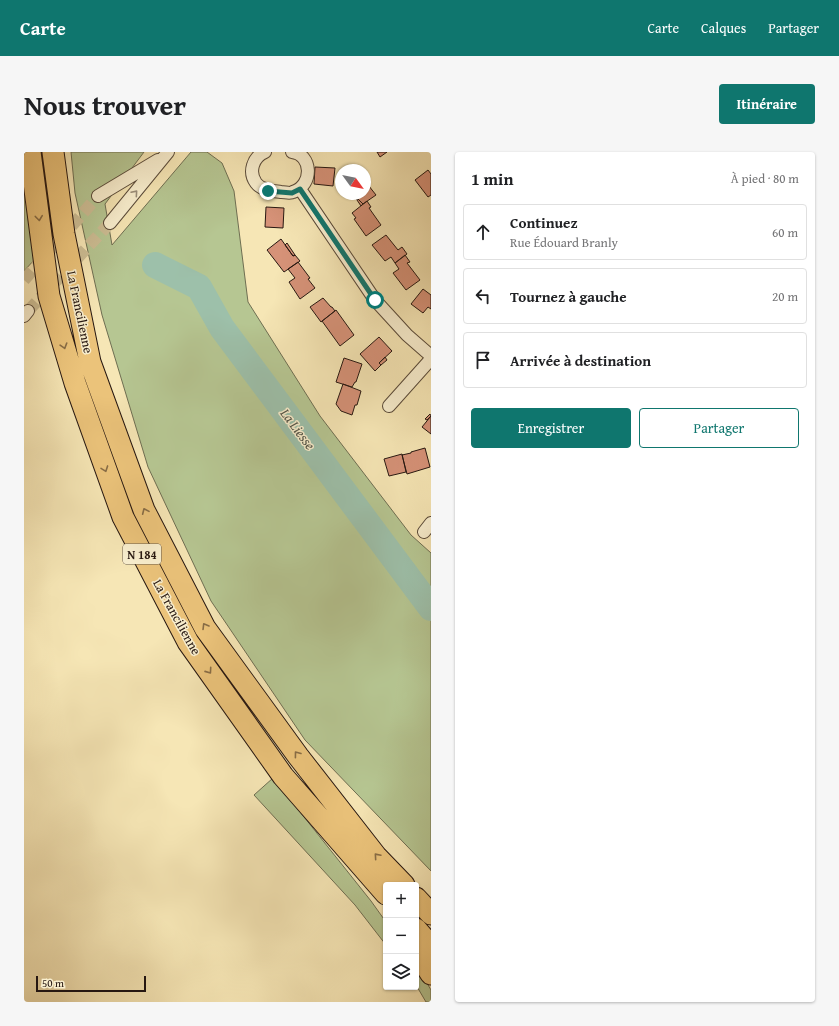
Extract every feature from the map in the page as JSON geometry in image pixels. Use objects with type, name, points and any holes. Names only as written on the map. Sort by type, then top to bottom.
[{"type":"highway","name":"La Francilienne","points":[[30,152],[49,296],[75,383],[123,517],[188,642],[283,776],[383,891]]},
{"type":"highway","name":"La Francilienne","points":[[53,152],[64,234],[90,362],[144,510],[205,628],[298,756],[376,856],[401,882]]},
{"type":"highway","points":[[419,901],[431,914]]},
{"type":"highway","points":[[419,932],[431,946]]},
{"type":"highway","points":[[418,954],[431,974]]},
{"type":"street","points":[[261,153],[253,162],[252,173],[256,183],[268,191],[292,193],[300,189],[306,183],[308,174],[307,165],[300,153]]},
{"type":"street","points":[[98,196],[166,154]]},
{"type":"street","points":[[110,223],[166,154]]},
{"type":"street","points":[[300,189],[375,300],[407,335],[431,358],[389,406]]},
{"type":"green space","points":[[71,152],[144,152],[105,204],[112,245],[191,152],[207,152],[222,163],[234,191],[248,302],[320,416],[411,535],[431,553],[431,871],[305,740],[211,601],[148,467],[102,315],[75,193]]},
{"type":"green space","points":[[24,171],[35,259],[24,271]]},
{"type":"green space","points":[[273,778],[383,918],[383,941],[355,905],[254,795]]},
{"type":"green space","points":[[419,969],[431,990],[431,1002],[426,1002],[419,990]]},
{"type":"building","points":[[377,152],[387,152],[380,157]]},
{"type":"building","points":[[315,167],[335,168],[333,186],[314,184]]},
{"type":"building","points":[[428,170],[431,174],[431,195],[428,197],[415,180]]},
{"type":"building","points":[[371,189],[376,195],[371,198]]},
{"type":"building","points":[[357,200],[363,204],[361,206]]},
{"type":"building","points":[[359,200],[369,200],[363,204]]},
{"type":"building","points":[[367,201],[371,207],[369,208],[381,225],[366,236],[354,219],[356,218],[352,213]]},
{"type":"building","points":[[266,207],[284,208],[283,228],[265,227]]},
{"type":"building","points":[[386,235],[398,250],[402,247],[407,254],[395,263],[391,257],[385,261],[372,245]]},
{"type":"building","points":[[281,239],[293,256],[295,255],[300,261],[284,272],[267,250]]},
{"type":"building","points":[[287,243],[295,255],[293,256],[285,245]]},
{"type":"building","points":[[405,255],[410,262],[407,263],[420,280],[406,290],[393,273],[399,269],[395,263]]},
{"type":"building","points":[[298,262],[310,278],[308,279],[315,288],[300,299],[289,282],[295,278],[288,269]]},
{"type":"building","points":[[423,289],[431,295],[431,309],[428,307],[423,313],[411,304]]},
{"type":"building","points":[[323,298],[335,311],[321,322],[310,307]]},
{"type":"building","points":[[336,310],[354,335],[340,346],[322,321]]},
{"type":"building","points":[[379,337],[392,351],[379,363],[381,365],[375,371],[360,354]]},
{"type":"building","points":[[385,357],[387,360],[381,365],[379,363]]},
{"type":"building","points":[[344,358],[362,364],[356,382],[352,387],[336,382]]},
{"type":"building","points":[[343,384],[361,391],[352,415],[341,411],[336,404]]},
{"type":"building","points":[[430,414],[431,416],[427,420],[425,419]]},
{"type":"building","points":[[431,416],[431,434],[422,427]]},
{"type":"building","points":[[425,448],[430,467],[407,474],[402,455]]},
{"type":"building","points":[[402,454],[406,472],[389,476],[384,459]]},
{"type":"waterway","name":"La Liesse","points":[[155,265],[199,287],[222,328],[431,608]]},
{"type":"tunnel","points":[[24,280],[98,196]]},
{"type":"tunnel","points":[[28,311],[110,223]]},
{"type":"route","points":[[268,191],[292,193],[300,189],[375,300]]}]
